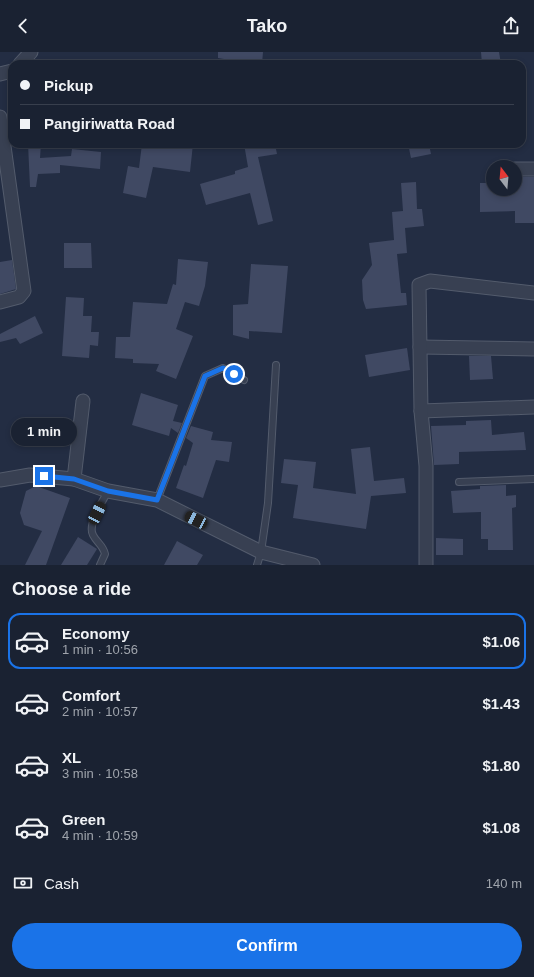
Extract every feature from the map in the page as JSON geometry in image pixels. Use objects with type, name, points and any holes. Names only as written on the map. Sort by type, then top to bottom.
[{"type":"street","points":[[0,117],[24,291],[19,297],[0,302]]},
{"type":"street","points":[[522,169],[534,169]]},
{"type":"street","points":[[426,565],[426,466],[421,412],[419,285],[430,281],[534,293]]},
{"type":"street","points":[[420,347],[534,349]]},
{"type":"street","points":[[74,479],[82,401]]},
{"type":"street","points":[[421,412],[534,407]]},
{"type":"street","points":[[0,480],[30,475],[74,479],[108,491],[157,500],[261,552],[309,564]]},
{"type":"lane","points":[[257,565],[261,552],[268,503],[276,365]]},
{"type":"lane","points":[[157,500],[205,376],[223,368],[244,380]]},
{"type":"lane","points":[[459,482],[534,479]]},
{"type":"lane","points":[[100,565],[105,554],[103,548],[93,536],[91,530],[92,524],[108,491]]},
{"type":"building","points":[[218,52],[263,52],[262,60],[230,60],[218,58]]},
{"type":"building","points":[[481,52],[499,52],[500,60],[482,60]]},
{"type":"building","points":[[28,148],[41,148],[40,158],[71,156],[72,149],[101,152],[100,169],[60,165],[60,173],[38,174],[36,187],[30,187]]},
{"type":"building","points":[[142,148],[193,148],[190,172],[153,167],[146,198],[123,193],[128,166],[139,168]]},
{"type":"building","points":[[245,148],[276,148],[277,154],[258,157],[273,221],[258,225],[250,193],[206,205],[200,184],[235,174],[235,171],[248,167]]},
{"type":"building","points":[[409,148],[430,148],[431,154],[411,158]]},
{"type":"building","points":[[522,177],[534,177],[534,223],[515,223],[515,211],[480,212],[480,183],[486,183],[486,196],[522,196]]},
{"type":"building","points":[[416,182],[417,209],[422,209],[424,226],[405,228],[407,253],[397,254],[401,293],[406,293],[407,305],[366,309],[363,300],[362,280],[372,265],[369,243],[394,240],[392,212],[403,211],[401,183]]},
{"type":"building","points":[[64,243],[91,243],[92,268],[64,268]]},
{"type":"building","points":[[178,259],[208,262],[205,286],[199,306],[185,302],[176,329],[193,336],[176,379],[156,371],[159,364],[133,363],[133,359],[115,358],[116,337],[130,337],[133,302],[167,304],[173,284],[176,285]]},
{"type":"building","points":[[12,260],[16,289],[0,294],[0,262]]},
{"type":"building","points":[[251,264],[288,266],[282,333],[249,331],[249,339],[233,335],[233,305],[248,304]]},
{"type":"building","points":[[66,297],[84,298],[83,316],[92,316],[91,332],[99,332],[98,346],[90,345],[89,358],[62,356]]},
{"type":"building","points":[[35,316],[43,333],[20,344],[16,338],[0,342],[0,334]]},
{"type":"building","points":[[407,348],[410,370],[369,377],[365,355]]},
{"type":"building","points":[[469,356],[491,356],[493,379],[470,380]]},
{"type":"building","points":[[141,393],[178,405],[173,421],[182,423],[178,433],[171,428],[169,436],[132,425]]},
{"type":"building","points":[[491,420],[492,435],[524,432],[526,450],[459,452],[459,464],[434,465],[431,426],[466,425],[466,421]]},
{"type":"building","points":[[191,426],[213,432],[211,440],[232,442],[229,462],[216,460],[203,498],[176,488],[184,465],[186,466],[193,443],[186,438]]},
{"type":"building","points":[[370,447],[374,481],[404,478],[406,493],[371,496],[366,529],[293,518],[298,485],[281,483],[284,459],[316,462],[313,488],[356,494],[351,449]]},
{"type":"building","points":[[506,485],[506,496],[516,495],[516,507],[512,508],[513,550],[488,550],[488,539],[481,539],[481,512],[453,513],[451,491],[480,489],[480,486]]},
{"type":"building","points":[[36,486],[70,498],[46,565],[25,565],[42,531],[24,525],[20,513],[26,491]]},
{"type":"building","points":[[78,537],[97,549],[87,565],[61,565]]},
{"type":"building","points":[[436,538],[463,539],[463,555],[436,555]]},
{"type":"building","points":[[177,541],[203,555],[197,565],[164,565]]},
{"type":"route","points":[[44,476],[74,479],[108,491],[157,500],[205,376],[223,368],[234,374]]}]
